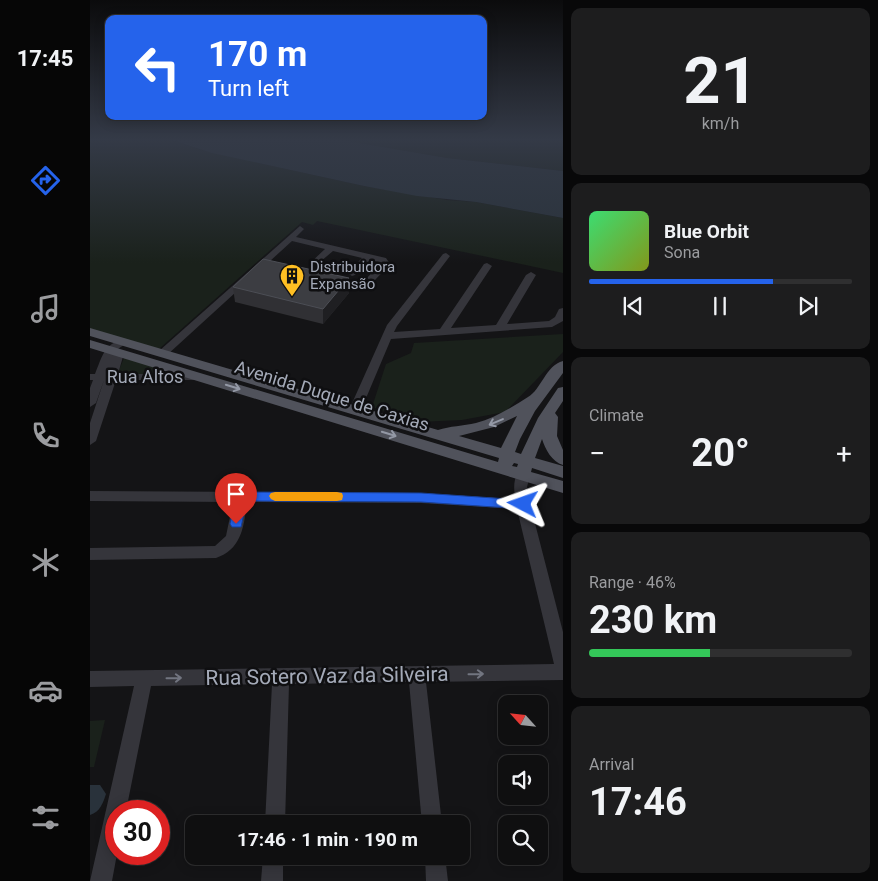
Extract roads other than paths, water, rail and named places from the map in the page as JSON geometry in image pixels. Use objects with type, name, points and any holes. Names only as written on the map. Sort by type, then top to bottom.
[{"type":"main road","name":"Avenida Duque de Caxias","points":[[90,332],[118,348],[199,377],[506,462]]},
{"type":"main road","name":"Avenida Duque de Caxias","points":[[90,344],[163,353],[433,433],[506,462],[523,474],[563,487]]},
{"type":"main road","points":[[506,462],[524,416],[550,377],[563,365]]},
{"type":"main road","points":[[433,433],[464,431],[493,424],[508,416],[537,395]]},
{"type":"main road","points":[[559,396],[549,440],[552,449],[563,460]]},
{"type":"main road","points":[[523,474],[546,415],[559,396]]},
{"type":"main road","name":"Avenida Duque de Caxias","points":[[523,474],[563,472]]},
{"type":"street","points":[[163,353],[300,229]]},
{"type":"street","points":[[290,238],[383,260],[385,263],[372,278]]},
{"type":"street","points":[[314,264],[331,248]]},
{"type":"street","points":[[352,274],[368,256]]},
{"type":"street","points":[[355,410],[395,320],[446,256]]},
{"type":"street","points":[[443,332],[487,266]]},
{"type":"street","points":[[500,327],[531,275]]},
{"type":"street","points":[[387,336],[552,324],[559,319],[563,311]]},
{"type":"street","points":[[90,403],[100,377],[118,348]]},
{"type":"street","points":[[90,441],[100,377]]},
{"type":"street","name":"Rua Altos","points":[[100,377],[199,377]]},
{"type":"street","points":[[523,474],[523,504],[563,665]]},
{"type":"street","points":[[90,496],[421,498],[523,504]]},
{"type":"street","points":[[90,554],[216,552],[224,550],[232,543],[242,496]]},
{"type":"street","name":"Rua Sotero Vaz da Silveira","points":[[90,679],[563,672]]},
{"type":"street","points":[[417,675],[431,815]]},
{"type":"street","points":[[275,815],[281,676]]},
{"type":"street","points":[[101,881],[144,679]]},
{"type":"street","points":[[272,881],[273,865]]},
{"type":"street","points":[[436,865],[437,881]]},
{"type":"place","name":"Distribuidora Expansão","points":[[292,297]]}]
